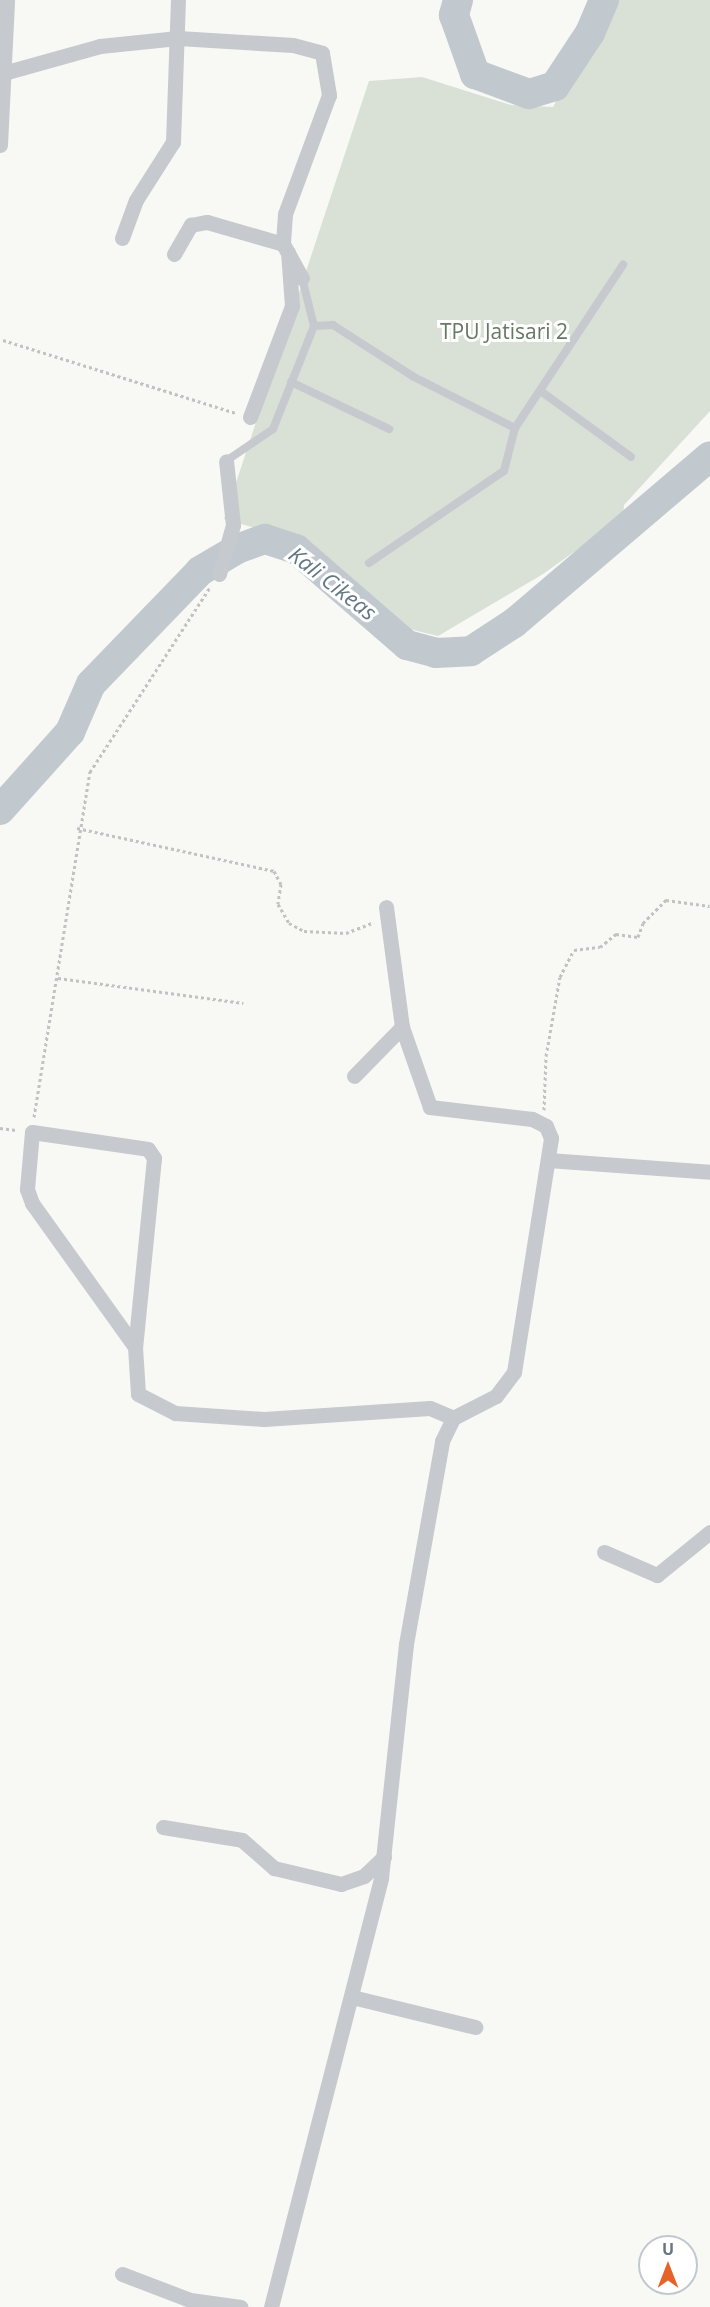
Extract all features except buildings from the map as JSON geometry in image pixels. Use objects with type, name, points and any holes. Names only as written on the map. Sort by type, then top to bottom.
[{"type":"street","points":[[0,145],[7,0]]},
{"type":"street","points":[[122,238],[136,200],[173,142],[178,0]]},
{"type":"street","points":[[2,73],[100,46],[178,38],[293,45],[322,53],[329,95],[285,214],[292,306],[250,417]]},
{"type":"street","points":[[174,254],[191,225],[207,222],[286,248],[302,278]]},
{"type":"street","points":[[219,574],[233,525],[226,461]]},
{"type":"street","points":[[271,2307],[352,1997],[384,1857],[406,1644],[438,1457],[453,1418],[496,1396],[514,1372],[551,1138],[543,1124],[430,1107],[402,1027],[387,912]]},
{"type":"street","points":[[354,1076],[402,1027]]},
{"type":"street","points":[[135,1347],[32,1203],[27,1189],[32,1132],[148,1149],[154,1158],[135,1347],[138,1394],[175,1413],[264,1419],[430,1408],[453,1418]]},
{"type":"street","points":[[548,1160],[710,1172]]},
{"type":"street","points":[[604,1552],[657,1575],[710,1532]]},
{"type":"street","points":[[163,1827],[242,1840],[274,1868],[341,1884],[364,1876],[384,1857]]},
{"type":"street","points":[[352,1997],[475,2027]]},
{"type":"street","points":[[122,2274],[190,2300],[241,2307]]},
{"type":"lane","points":[[369,563],[504,471],[515,428],[542,392],[623,265]]},
{"type":"lane","points":[[226,461],[273,429],[314,326],[302,278]]},
{"type":"lane","points":[[314,326],[333,325],[414,376],[515,428]]},
{"type":"lane","points":[[291,382],[389,429]]},
{"type":"lane","points":[[542,392],[631,457]]},
{"type":"path","points":[[3,340],[250,417]]},
{"type":"path","points":[[32,1132],[58,978],[77,828],[90,772],[219,574]]},
{"type":"path","points":[[77,828],[274,871],[280,884],[278,904],[289,923],[304,931],[346,933],[387,912]]},
{"type":"path","points":[[543,1124],[546,1056],[560,977],[574,950],[600,947],[616,934],[638,937],[643,923],[666,900],[710,906]]},
{"type":"path","points":[[58,978],[243,1003]]},
{"type":"green space","name":"TPU Jatisari 2","points":[[610,0],[710,0],[710,411],[624,505],[623,517],[543,574],[438,636],[397,626],[307,543],[224,519],[369,81],[422,77],[511,105],[553,107]]},
{"type":"waterway","name":"Kali Cikeas","points":[[458,0],[454,15],[475,74],[529,94],[555,86],[590,33],[604,0]]},
{"type":"waterway","name":"Kali Cikeas","points":[[0,810],[70,732],[91,684],[200,571],[237,549],[265,539],[296,549],[407,645],[436,653],[471,651],[514,623],[710,456]]}]
